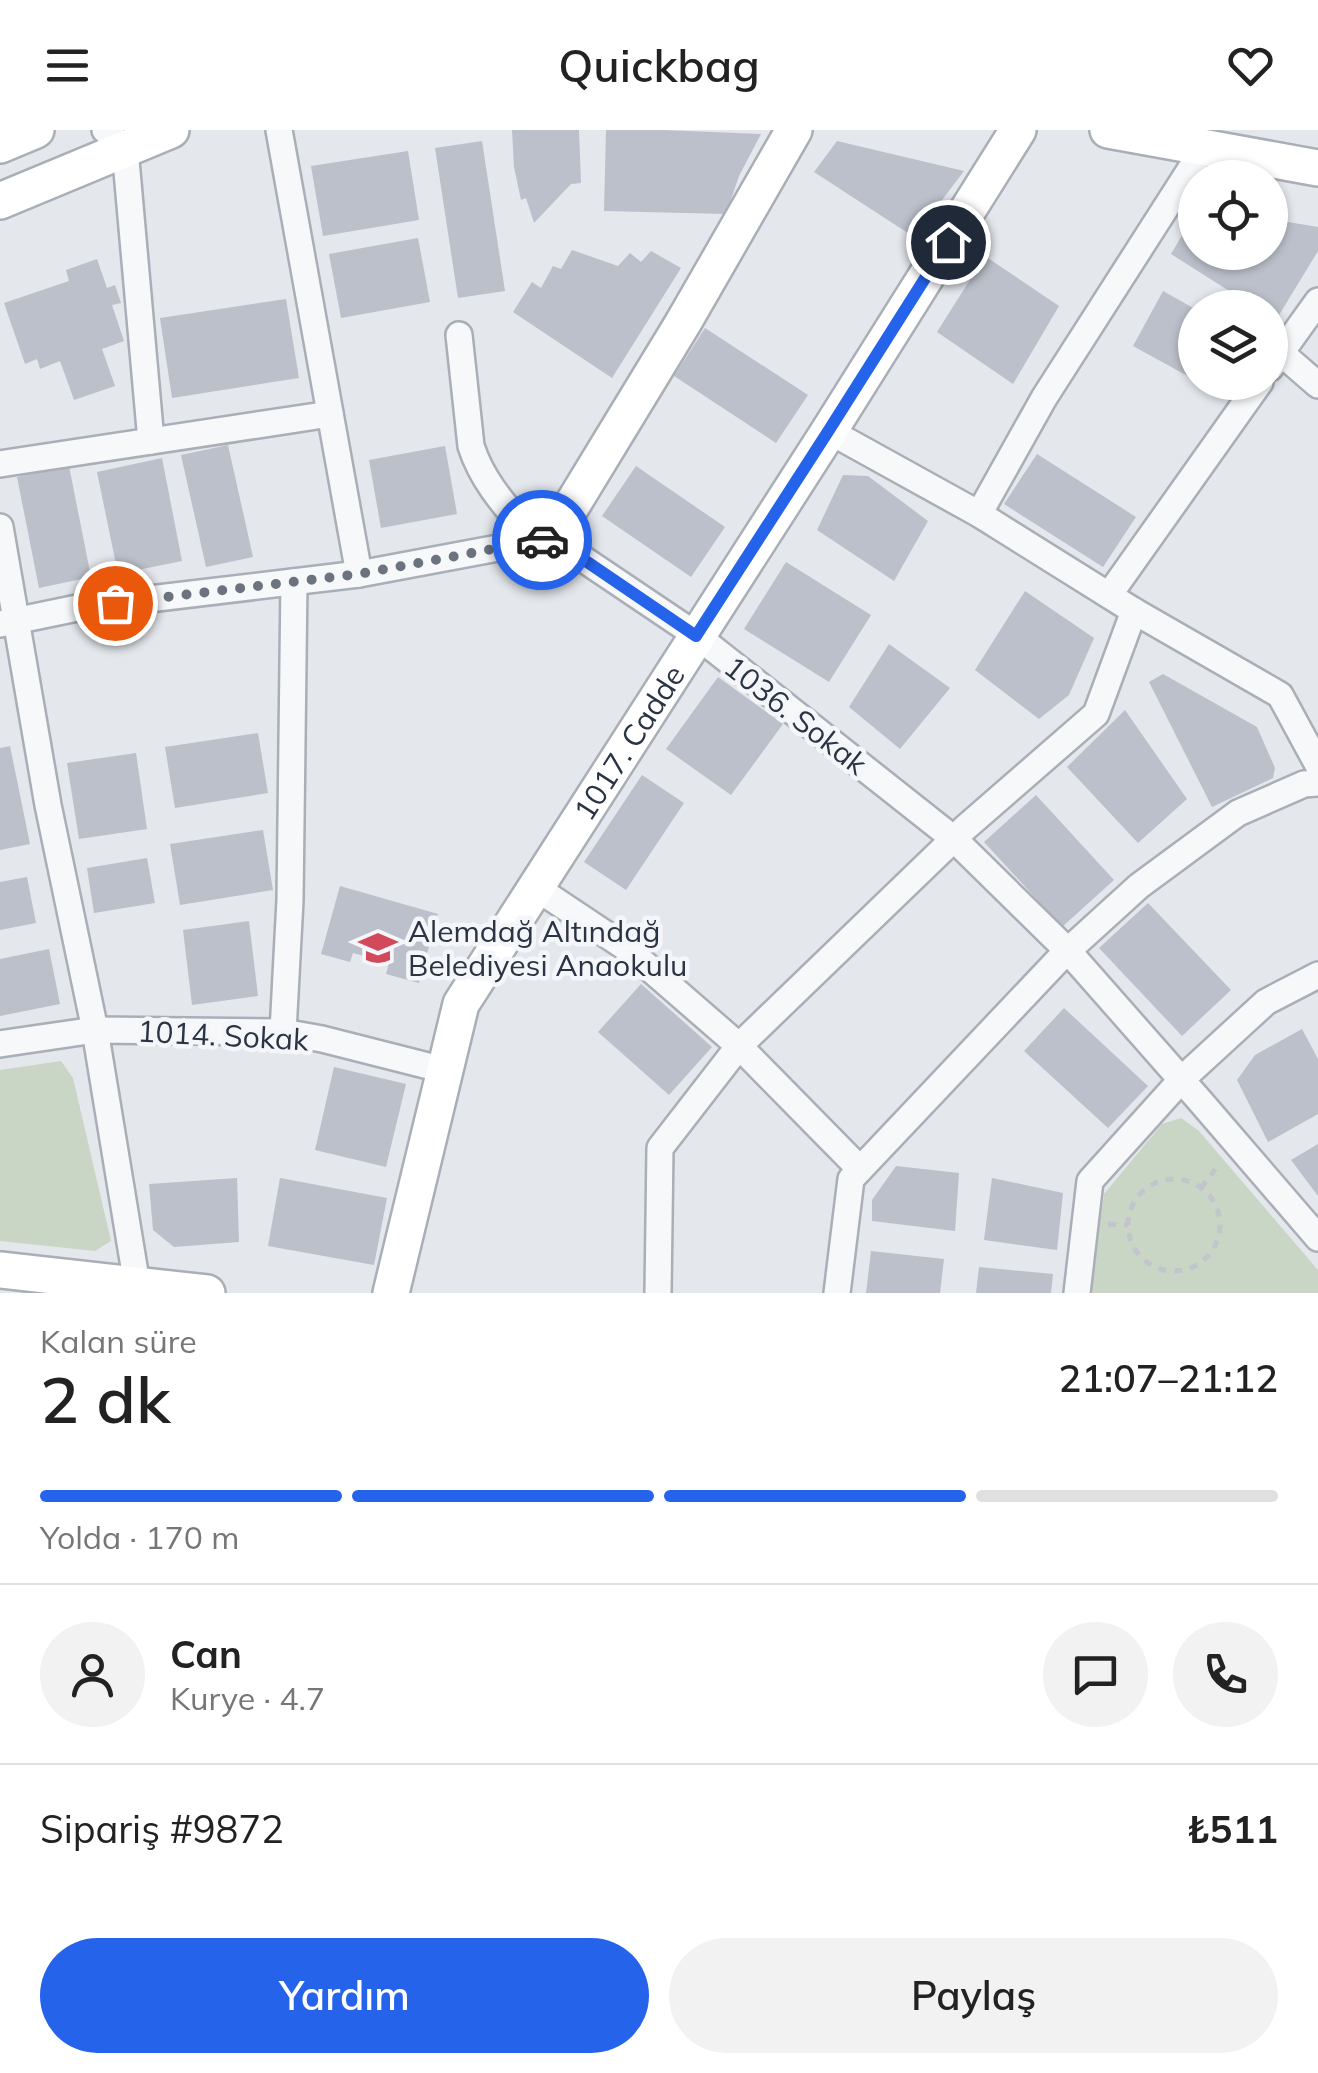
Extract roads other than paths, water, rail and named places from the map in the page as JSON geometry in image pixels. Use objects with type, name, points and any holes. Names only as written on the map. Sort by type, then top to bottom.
[{"type":"street","points":[[0,145],[36,130]]},
{"type":"street","points":[[0,201],[116,140],[171,130]]},
{"type":"street","points":[[280,130],[359,574]]},
{"type":"street","points":[[8,622],[82,607],[359,574],[544,539],[684,323],[794,130]]},
{"type":"street","name":"1017. Cadde","points":[[391,1293],[461,1004],[1018,130]]},
{"type":"street","points":[[1108,130],[1318,168]]},
{"type":"street","points":[[116,140],[151,441]]},
{"type":"street","points":[[979,514],[1044,398],[1204,148]]},
{"type":"street","points":[[1288,344],[1318,301]]},
{"type":"street","name":"1036. Sokak","points":[[460,336],[471,446],[476,463],[506,506],[544,539],[696,636],[954,840],[1068,951],[1318,1238]]},
{"type":"street","points":[[1288,368],[1318,385]]},
{"type":"street","points":[[1109,595],[1247,400]]},
{"type":"street","points":[[0,464],[330,414]]},
{"type":"street","points":[[829,430],[979,514],[1134,611],[1280,695],[1318,765]]},
{"type":"street","points":[[0,527],[8,622],[95,1030],[137,1285]]},
{"type":"street","points":[[283,1032],[290,900],[294,582]]},
{"type":"street","points":[[658,1293],[660,1148],[739,1046],[954,840],[1096,714],[1134,611]]},
{"type":"street","points":[[837,1293],[851,1179],[860,1169],[1068,951],[1139,886],[1238,814],[1304,784],[1318,782]]},
{"type":"street","points":[[535,887],[625,948],[739,1046],[860,1169]]},
{"type":"street","points":[[1077,1293],[1090,1181],[1182,1079],[1266,1002],[1318,975]]},
{"type":"street","name":"1014. Sokak","points":[[0,1044],[95,1030],[283,1032],[444,1070]]},
{"type":"street","points":[[0,1270],[206,1293]]},
{"type":"place","name":"Alemdağ Altındağ Belediyesi Anaokulu","points":[[378,948]]}]
